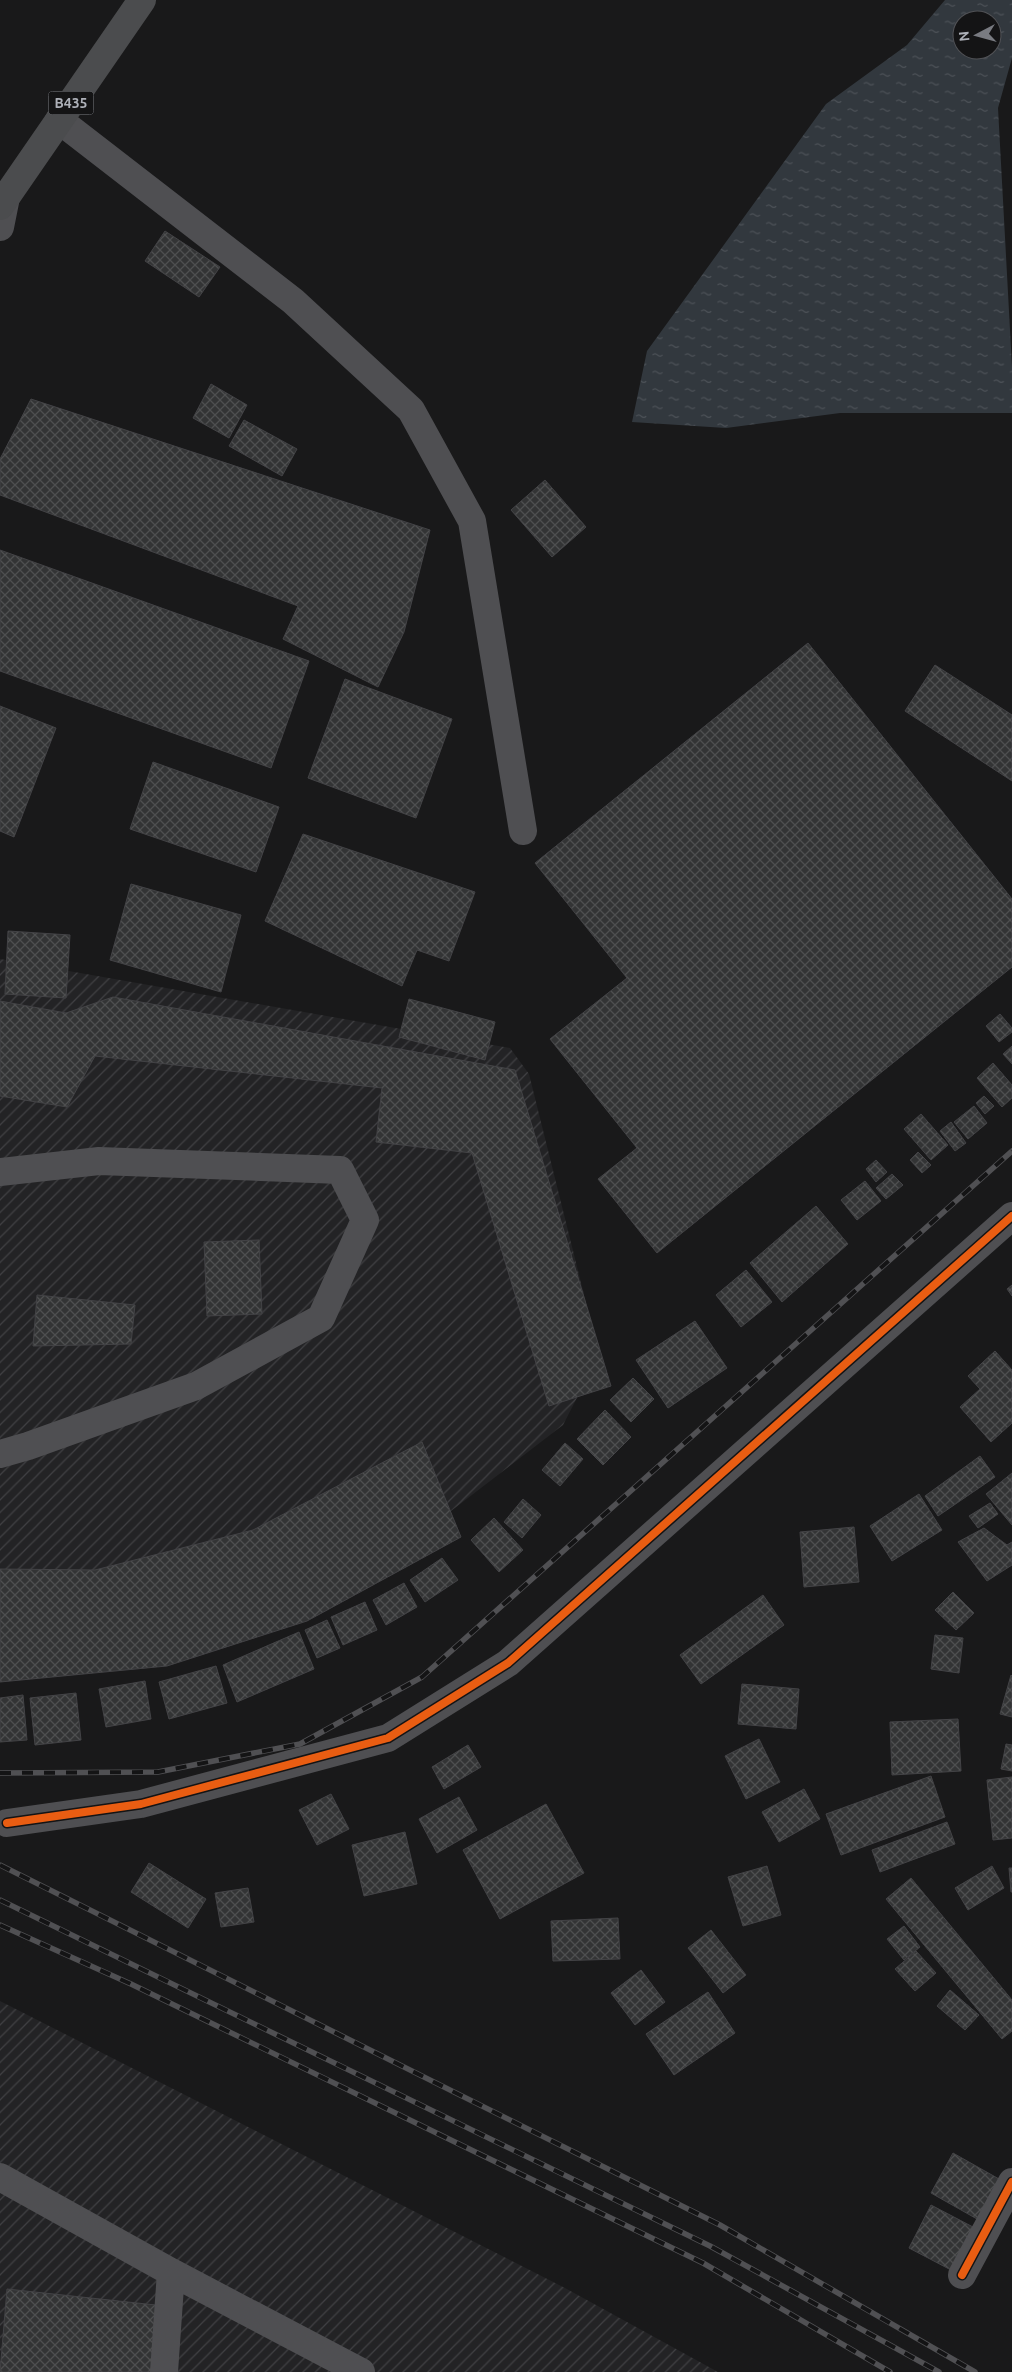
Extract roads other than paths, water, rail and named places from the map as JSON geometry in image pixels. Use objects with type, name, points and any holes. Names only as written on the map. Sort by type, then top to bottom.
[{"type":"main road","name":"B435","points":[[2,201],[142,0]]},
{"type":"street","points":[[59,120],[293,301],[411,410],[472,521],[523,830]]},
{"type":"street","points":[[0,228],[2,201]]},
{"type":"street","points":[[0,1172],[99,1161],[340,1170],[365,1220],[321,1318],[196,1386],[28,1446],[0,1454]]},
{"type":"street","points":[[7,1823],[141,1804],[388,1738],[508,1663],[1012,1216]]},
{"type":"street","points":[[0,2177],[171,2272],[327,2364],[361,2372]]},
{"type":"street","points":[[962,2275],[1012,2182]]},
{"type":"street","points":[[164,2372],[171,2272]]},
{"type":"water","points":[[945,0],[1012,0],[1012,58],[998,108],[1012,367],[1012,413],[840,413],[726,428],[632,422],[647,351],[826,104],[907,45]]},
{"type":"railway","points":[[0,1773],[158,1772],[300,1744],[422,1677],[1012,1151]]},
{"type":"railway","points":[[0,1865],[720,2225],[975,2372]]},
{"type":"railway","points":[[0,1900],[710,2246],[939,2372]]},
{"type":"railway","points":[[0,1925],[131,1984],[703,2263],[890,2372]]}]
